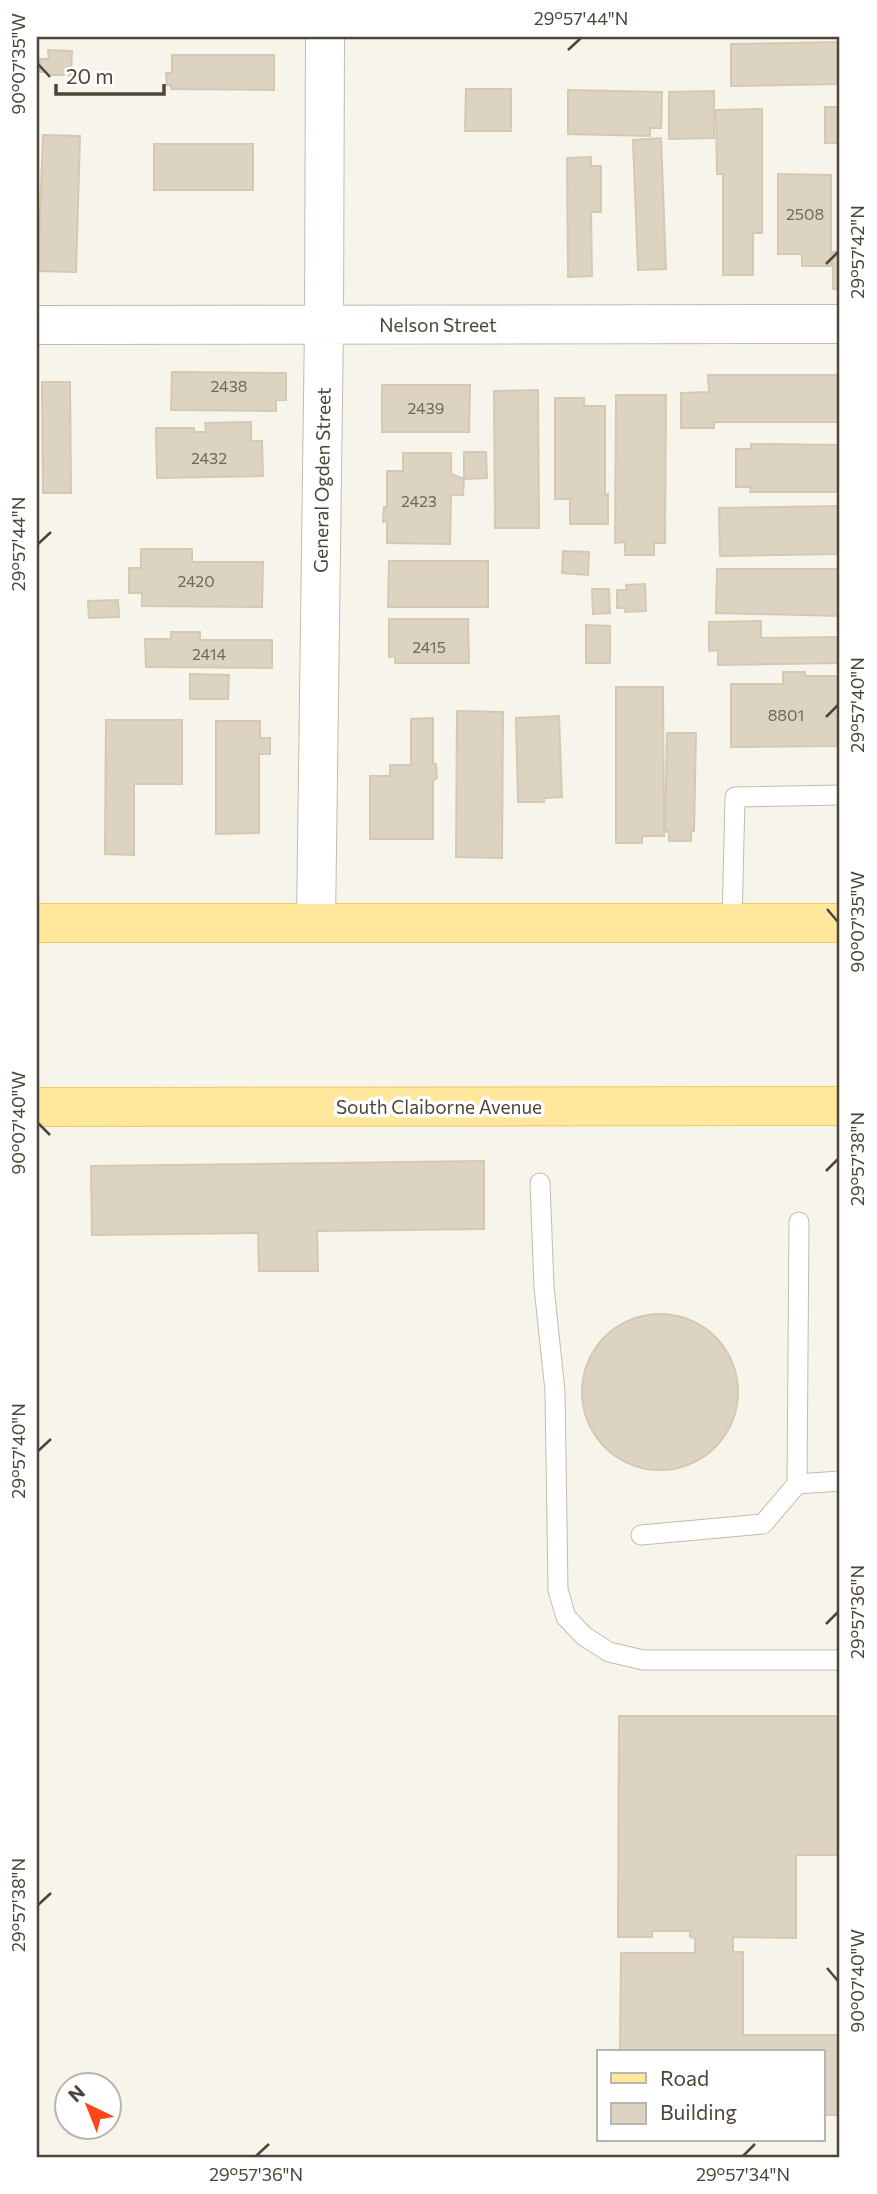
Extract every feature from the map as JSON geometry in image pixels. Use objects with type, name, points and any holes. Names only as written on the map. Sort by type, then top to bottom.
[{"type":"main road","points":[[37,923],[840,923]]},
{"type":"main road","name":"South Claiborne Avenue","points":[[37,1107],[840,1106]]},
{"type":"street","name":"General Ogden Street","points":[[316,923],[325,37]]},
{"type":"street","name":"Nelson Street","points":[[37,325],[840,324]]},
{"type":"lane","points":[[732,923],[735,797],[840,795]]},
{"type":"lane","points":[[540,1183],[544,1287],[555,1391],[558,1590],[566,1617],[584,1636],[609,1652],[643,1660],[840,1660]]},
{"type":"lane","points":[[641,1535],[763,1524],[797,1484],[799,1222]]},
{"type":"lane","points":[[797,1484],[840,1481]]},
{"type":"building","points":[[390,37],[546,37],[390,38]]},
{"type":"building","points":[[840,42],[840,84],[731,86],[731,44]]},
{"type":"building","points":[[48,50],[72,51],[71,75],[48,75],[48,72],[40,72],[40,59],[49,59]]},
{"type":"building","points":[[172,55],[274,55],[274,90],[171,89],[171,85],[167,85],[166,73],[172,73]]},
{"type":"building","points":[[466,89],[511,89],[511,131],[465,131]]},
{"type":"building","points":[[568,90],[662,92],[661,128],[650,128],[650,136],[568,134]]},
{"type":"building","points":[[714,91],[714,138],[669,139],[669,92]]},
{"type":"building","points":[[825,107],[840,107],[840,143],[825,143]]},
{"type":"building","points":[[762,109],[762,233],[753,233],[753,275],[723,275],[723,174],[717,174],[716,110]]},
{"type":"building","points":[[43,135],[80,136],[76,272],[38,271]]},
{"type":"building","points":[[661,138],[666,269],[638,270],[633,140]]},
{"type":"building","points":[[154,144],[253,144],[253,190],[154,190]]},
{"type":"building","points":[[591,157],[591,166],[601,166],[601,212],[591,212],[592,276],[568,277],[567,158]]},
{"type":"building","points":[[778,174],[831,175],[831,266],[802,266],[802,254],[778,254]]},
{"type":"building","points":[[840,251],[840,289],[833,289],[833,252]]},
{"type":"building","points":[[172,372],[286,373],[286,400],[276,400],[276,411],[171,410]]},
{"type":"building","points":[[708,375],[840,375],[840,422],[714,422],[714,428],[681,428],[681,393],[709,392]]},
{"type":"building","points":[[42,382],[70,382],[71,493],[43,493]]},
{"type":"building","points":[[382,385],[470,385],[469,432],[382,432]]},
{"type":"building","points":[[538,390],[539,528],[495,528],[494,391]]},
{"type":"building","points":[[616,395],[666,395],[665,543],[654,543],[654,555],[625,555],[625,542],[615,543]]},
{"type":"building","points":[[555,398],[584,398],[584,406],[605,406],[605,495],[608,494],[608,524],[570,524],[570,499],[555,499]]},
{"type":"building","points":[[251,422],[251,441],[262,441],[263,476],[157,478],[156,428],[194,428],[194,432],[206,432],[205,423]]},
{"type":"building","points":[[751,444],[840,445],[840,492],[750,492],[751,487],[736,487],[736,449],[751,449]]},
{"type":"building","points":[[464,452],[486,452],[487,478],[464,479]]},
{"type":"building","points":[[403,453],[451,453],[451,474],[464,479],[463,495],[451,495],[450,544],[387,543],[387,521],[383,522],[384,507],[387,507],[387,471],[403,471]]},
{"type":"building","points":[[840,506],[840,554],[720,556],[719,508]]},
{"type":"building","points":[[141,549],[192,549],[192,562],[263,562],[262,607],[142,606],[142,593],[129,593],[129,568],[141,568]]},
{"type":"building","points":[[563,551],[589,552],[588,575],[562,573]]},
{"type":"building","points":[[389,561],[488,561],[488,607],[388,607]]},
{"type":"building","points":[[717,569],[840,569],[840,616],[716,613]]},
{"type":"building","points":[[645,584],[646,611],[625,612],[625,608],[617,608],[617,590],[627,590],[626,585]]},
{"type":"building","points":[[592,589],[609,589],[610,613],[593,614]]},
{"type":"building","points":[[118,600],[119,617],[89,618],[88,601]]},
{"type":"building","points":[[389,619],[468,619],[469,663],[395,663],[395,656],[389,657]]},
{"type":"building","points":[[761,621],[761,638],[840,637],[840,663],[718,665],[718,650],[709,651],[709,622]]},
{"type":"building","points":[[586,625],[610,626],[610,663],[586,663]]},
{"type":"building","points":[[171,632],[200,632],[200,640],[272,640],[272,668],[146,667],[145,639],[171,639]]},
{"type":"building","points":[[783,672],[805,672],[805,676],[840,676],[840,746],[731,747],[731,684],[783,684]]},
{"type":"building","points":[[190,674],[229,675],[228,699],[190,699]]},
{"type":"building","points":[[616,687],[663,687],[664,836],[642,836],[642,843],[616,843]]},
{"type":"building","points":[[457,711],[503,712],[502,858],[456,857]]},
{"type":"building","points":[[559,716],[562,797],[544,798],[544,802],[518,802],[516,718]]},
{"type":"building","points":[[433,718],[433,764],[436,764],[437,778],[433,781],[433,839],[370,839],[370,776],[390,776],[390,765],[411,765],[411,719]]},
{"type":"building","points":[[106,720],[182,720],[182,784],[134,784],[134,855],[105,854]]},
{"type":"building","points":[[216,721],[260,721],[260,738],[270,738],[270,754],[259,754],[259,833],[216,834]]},
{"type":"building","points":[[667,733],[696,733],[694,831],[691,831],[691,841],[669,841],[669,831],[665,832]]},
{"type":"building","points":[[484,1161],[484,1229],[317,1231],[318,1271],[259,1271],[258,1233],[92,1235],[91,1166]]},
{"type":"building","points":[[660,1314],[690,1320],[715,1337],[732,1362],[738,1392],[732,1422],[715,1447],[690,1464],[660,1470],[630,1464],[605,1447],[588,1422],[582,1392],[588,1362],[605,1337],[630,1320]]},
{"type":"building","points":[[619,1716],[840,1716],[840,1855],[796,1855],[796,1938],[733,1937],[733,1952],[743,1952],[743,2035],[840,2035],[840,2115],[824,2115],[824,2050],[620,2050],[621,1953],[695,1953],[695,1938],[690,1937],[690,1931],[652,1931],[652,1937],[618,1937]]}]
